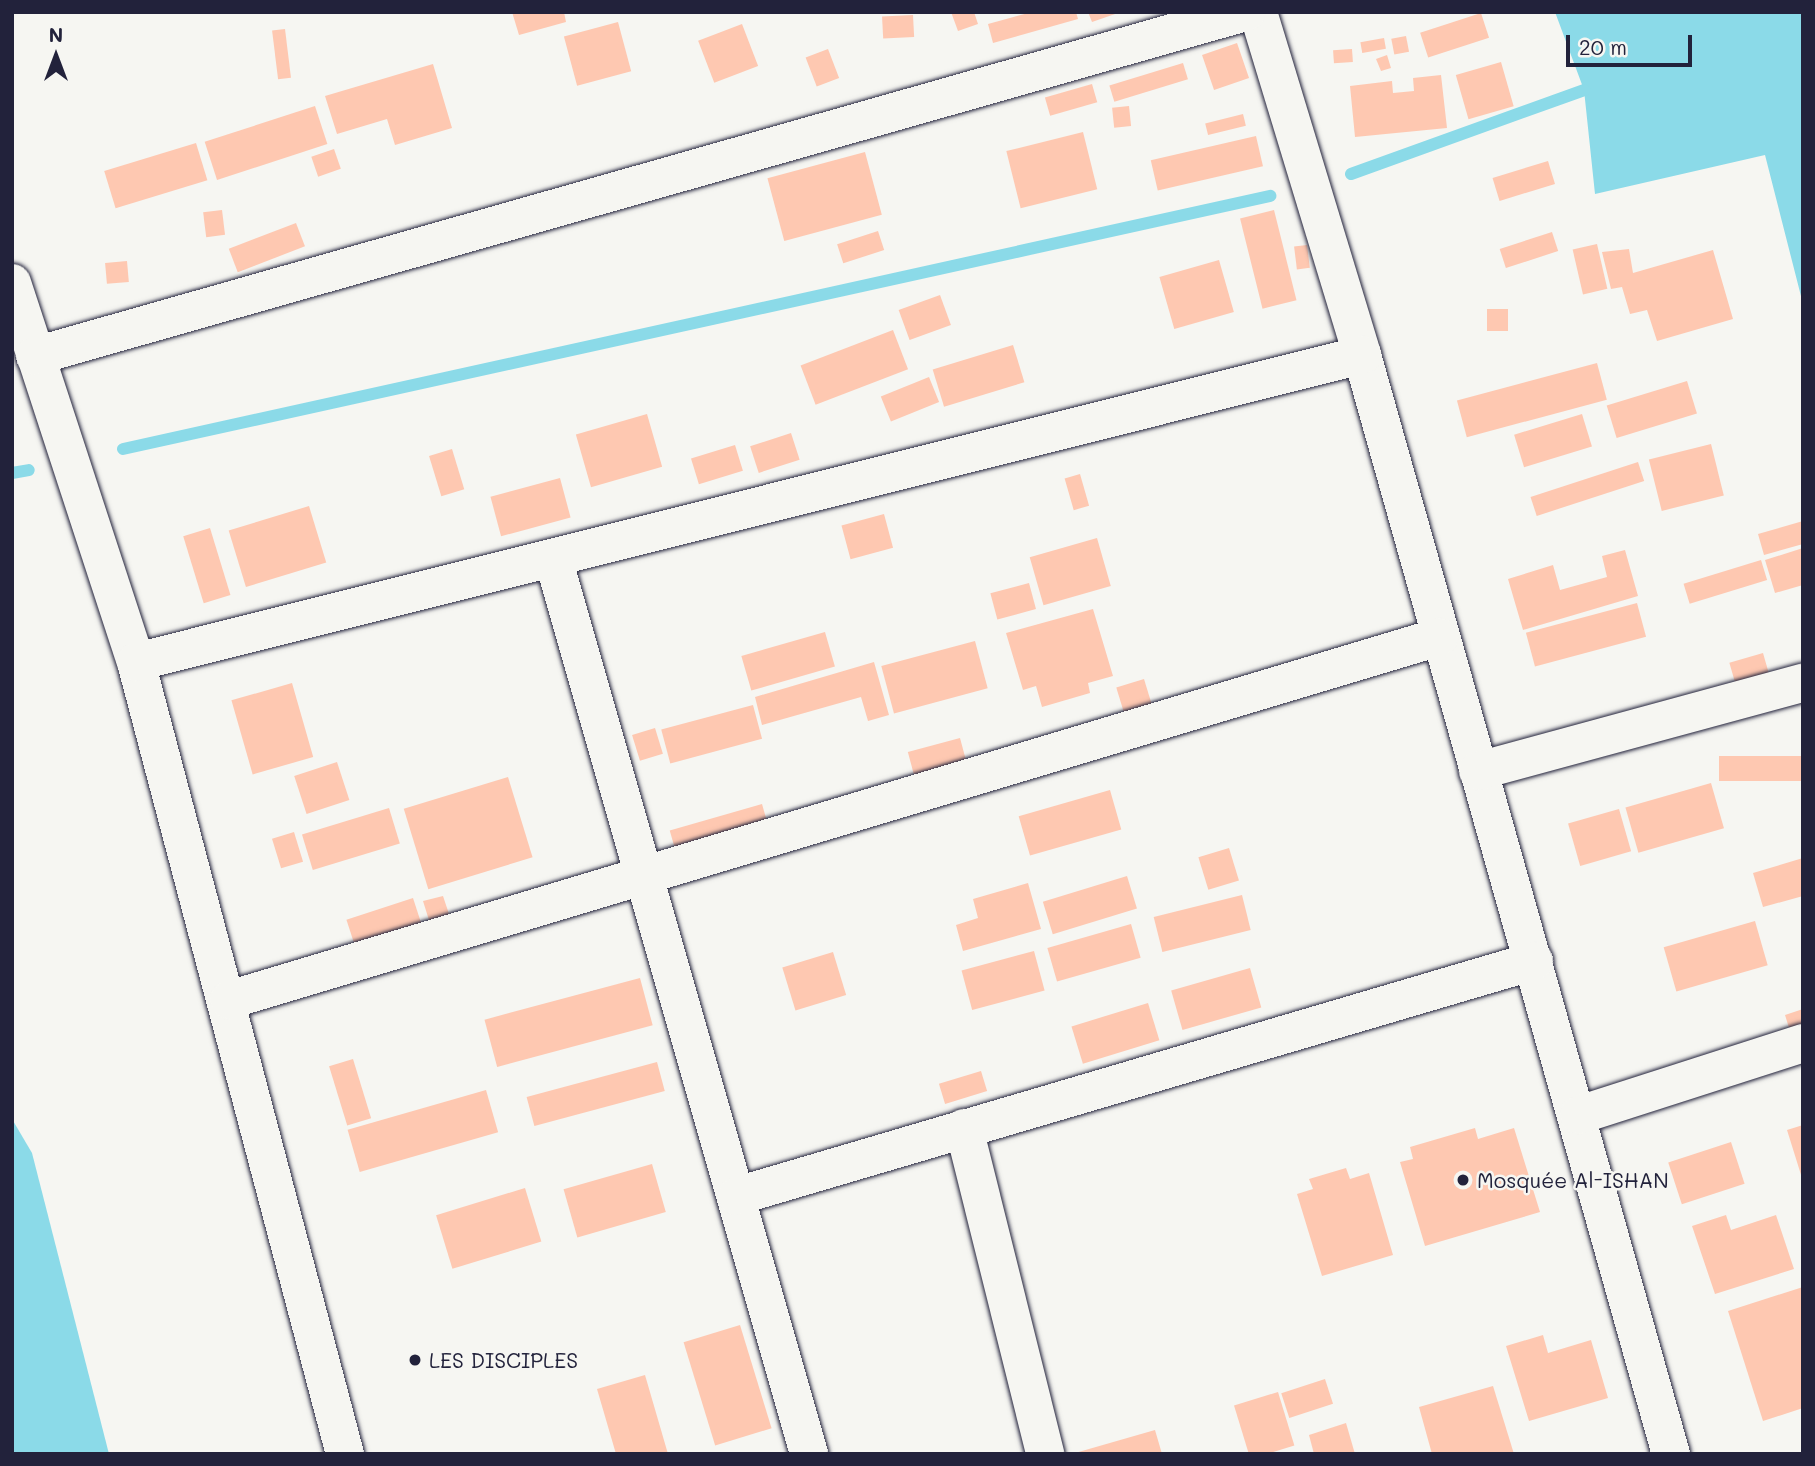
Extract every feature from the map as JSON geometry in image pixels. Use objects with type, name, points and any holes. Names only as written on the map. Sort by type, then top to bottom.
[{"type":"street","points":[[35,356],[1245,12]]},
{"type":"street","points":[[1258,12],[1362,355],[1439,637],[1579,1115],[1671,1454]]},
{"type":"street","points":[[12,283],[136,662],[229,1000],[345,1454]]},
{"type":"street","points":[[136,662],[1362,355]]},
{"type":"street","points":[[554,558],[642,876],[737,1196],[809,1454]]},
{"type":"street","points":[[229,1000],[1439,637]]},
{"type":"street","points":[[1478,771],[1803,683]]},
{"type":"street","points":[[737,1196],[1534,961]]},
{"type":"street","points":[[1579,1115],[1803,1042]]},
{"type":"street","points":[[964,1129],[1045,1454]]},
{"type":"water","points":[[1555,12],[1803,12],[1803,304],[1765,155],[1595,194],[1584,90]]},
{"type":"water","points":[[12,1119],[32,1153],[109,1454],[12,1454]]},
{"type":"building","points":[[512,12],[564,12],[566,22],[519,35]]},
{"type":"building","points":[[951,12],[974,12],[978,24],[958,31]]},
{"type":"building","points":[[1032,12],[1076,12],[1078,19],[993,43],[988,24]]},
{"type":"building","points":[[1088,12],[1117,12],[1118,13],[1092,22]]},
{"type":"building","points":[[1481,13],[1489,38],[1428,58],[1420,33]]},
{"type":"building","points":[[913,15],[914,37],[883,39],[882,17]]},
{"type":"building","points":[[618,22],[631,71],[577,86],[564,36]]},
{"type":"building","points":[[742,24],[758,66],[714,83],[698,41]]},
{"type":"building","points":[[285,29],[291,78],[278,79],[272,31]]},
{"type":"building","points":[[1406,36],[1409,52],[1394,55],[1391,39]]},
{"type":"building","points":[[1384,38],[1386,49],[1362,53],[1360,42]]},
{"type":"building","points":[[1237,43],[1249,78],[1214,90],[1202,55]]},
{"type":"building","points":[[828,49],[839,78],[817,87],[806,58]]},
{"type":"building","points":[[1352,49],[1353,62],[1334,63],[1333,50]]},
{"type":"building","points":[[1387,55],[1391,68],[1381,71],[1376,59]]},
{"type":"building","points":[[1501,62],[1514,106],[1469,119],[1456,75]]},
{"type":"building","points":[[1183,63],[1188,79],[1114,102],[1109,86]]},
{"type":"building","points":[[433,64],[452,128],[395,145],[387,119],[337,134],[325,96]]},
{"type":"building","points":[[1441,75],[1447,128],[1355,137],[1350,86],[1392,81],[1393,93],[1414,91],[1413,78]]},
{"type":"building","points":[[1092,84],[1097,102],[1050,116],[1045,98]]},
{"type":"building","points":[[315,106],[327,144],[217,180],[205,142]]},
{"type":"building","points":[[1129,106],[1131,126],[1114,128],[1112,108]]},
{"type":"building","points":[[1243,114],[1246,126],[1208,135],[1205,123]]},
{"type":"building","points":[[1083,132],[1097,189],[1021,208],[1006,151]]},
{"type":"building","points":[[1256,136],[1263,166],[1158,191],[1151,160]]},
{"type":"building","points":[[196,143],[207,180],[116,208],[104,171]]},
{"type":"building","points":[[334,149],[341,169],[318,177],[311,157]]},
{"type":"building","points":[[865,152],[882,215],[784,241],[767,178]]},
{"type":"building","points":[[1548,161],[1555,184],[1500,201],[1493,178]]},
{"type":"building","points":[[222,210],[225,235],[206,237],[203,212]]},
{"type":"building","points":[[1274,210],[1296,300],[1263,309],[1240,218]]},
{"type":"building","points":[[296,223],[305,246],[238,272],[229,249]]},
{"type":"building","points":[[878,231],[884,250],[843,263],[837,244]]},
{"type":"building","points":[[1552,232],[1558,251],[1506,268],[1500,249]]},
{"type":"building","points":[[1597,244],[1607,289],[1583,294],[1573,250]]},
{"type":"building","points":[[1307,245],[1310,268],[1297,269],[1294,247]]},
{"type":"building","points":[[1629,249],[1633,273],[1713,250],[1733,319],[1657,341],[1647,310],[1630,314],[1622,287],[1611,289],[1602,252]]},
{"type":"building","points":[[1219,260],[1234,312],[1174,329],[1159,277]]},
{"type":"building","points":[[127,261],[129,282],[107,284],[105,263]]},
{"type":"building","points":[[940,295],[951,325],[910,340],[899,310]]},
{"type":"building","points":[[1487,309],[1508,309],[1508,331],[1487,331]]},
{"type":"building","points":[[893,330],[908,369],[816,405],[801,365]]},
{"type":"building","points":[[1013,345],[1024,382],[944,407],[933,370]]},
{"type":"building","points":[[1597,363],[1607,400],[1467,437],[1457,401]]},
{"type":"building","points":[[929,377],[939,402],[891,422],[881,396]]},
{"type":"building","points":[[1687,381],[1697,414],[1617,438],[1607,406]]},
{"type":"building","points":[[647,414],[662,467],[591,487],[576,434]]},
{"type":"building","points":[[1582,414],[1592,447],[1524,467],[1514,435]]},
{"type":"building","points":[[791,433],[800,460],[759,473],[750,446]]},
{"type":"building","points":[[1711,444],[1724,495],[1662,511],[1649,459]]},
{"type":"building","points":[[735,445],[743,471],[699,484],[691,458]]},
{"type":"building","points":[[452,449],[464,489],[441,496],[429,456]]},
{"type":"building","points":[[1638,462],[1644,481],[1537,516],[1531,497]]},
{"type":"building","points":[[1080,474],[1089,506],[1074,510],[1065,478]]},
{"type":"building","points":[[560,478],[571,518],[501,536],[490,497]]},
{"type":"building","points":[[309,506],[326,562],[246,587],[229,531]]},
{"type":"building","points":[[884,514],[893,548],[851,559],[841,525]]},
{"type":"building","points":[[1803,521],[1803,544],[1764,555],[1758,534]]},
{"type":"building","points":[[210,528],[230,595],[204,603],[183,536]]},
{"type":"building","points":[[1097,538],[1111,586],[1043,605],[1030,557]]},
{"type":"building","points":[[1803,548],[1803,585],[1775,593],[1765,560]]},
{"type":"building","points":[[1625,550],[1638,596],[1523,630],[1508,579],[1553,565],[1560,590],[1607,577],[1602,556]]},
{"type":"building","points":[[1761,560],[1767,580],[1690,604],[1684,584]]},
{"type":"building","points":[[1029,583],[1036,609],[997,619],[990,593]]},
{"type":"building","points":[[1637,603],[1646,637],[1535,667],[1526,633]]},
{"type":"building","points":[[1093,609],[1113,676],[1088,683],[1090,693],[1042,707],[1036,686],[1023,690],[1006,633]]},
{"type":"building","points":[[825,632],[835,667],[751,691],[741,656]]},
{"type":"building","points":[[975,641],[988,688],[894,713],[881,666]]},
{"type":"building","points":[[1763,653],[1772,685],[1738,694],[1729,663]]},
{"type":"building","points":[[874,662],[889,715],[868,721],[861,697],[762,725],[755,697]]},
{"type":"building","points":[[1144,679],[1159,728],[1131,736],[1116,687]]},
{"type":"building","points":[[292,683],[313,757],[253,774],[231,700]]},
{"type":"building","points":[[753,705],[762,739],[670,763],[661,730]]},
{"type":"building","points":[[655,728],[663,754],[640,761],[632,735]]},
{"type":"building","points":[[960,738],[971,778],[918,792],[908,752]]},
{"type":"building","points":[[1719,756],[1803,756],[1803,781],[1719,781]]},
{"type":"building","points":[[337,762],[349,800],[307,814],[294,776]]},
{"type":"building","points":[[508,777],[533,857],[428,889],[404,809]]},
{"type":"building","points":[[1711,783],[1724,828],[1638,853],[1625,808]]},
{"type":"building","points":[[1110,790],[1121,829],[1030,856],[1019,816]]},
{"type":"building","points":[[762,804],[770,832],[678,858],[670,830]]},
{"type":"building","points":[[389,808],[400,843],[313,870],[302,835]]},
{"type":"building","points":[[1619,809],[1631,851],[1580,866],[1568,824]]},
{"type":"building","points":[[294,832],[303,862],[281,868],[272,839]]},
{"type":"building","points":[[1229,848],[1239,881],[1208,890],[1198,857]]},
{"type":"building","points":[[1803,858],[1803,896],[1763,907],[1753,873]]},
{"type":"building","points":[[1127,876],[1137,909],[1053,934],[1043,902]]},
{"type":"building","points":[[1028,883],[1041,929],[963,951],[956,925],[978,918],[973,899]]},
{"type":"building","points":[[1242,895],[1251,930],[1162,952],[1154,917]]},
{"type":"building","points":[[443,896],[450,917],[434,936],[423,901]]},
{"type":"building","points":[[413,898],[425,936],[359,958],[346,920]]},
{"type":"building","points":[[1755,921],[1768,965],[1676,991],[1664,947]]},
{"type":"building","points":[[1131,924],[1141,958],[1057,982],[1047,948]]},
{"type":"building","points":[[1034,951],[1045,991],[972,1010],[962,970]]},
{"type":"building","points":[[833,952],[846,995],[795,1011],[782,967]]},
{"type":"building","points":[[1250,968],[1261,1007],[1182,1030],[1171,991]]},
{"type":"building","points":[[640,978],[653,1025],[497,1067],[484,1020]]},
{"type":"building","points":[[1148,1003],[1159,1040],[1083,1064],[1071,1026]]},
{"type":"building","points":[[1803,1009],[1803,1047],[1796,1050],[1785,1015]]},
{"type":"building","points":[[353,1059],[371,1118],[347,1126],[329,1066]]},
{"type":"building","points":[[657,1062],[665,1091],[534,1126],[527,1097]]},
{"type":"building","points":[[981,1071],[987,1091],[945,1104],[939,1084]]},
{"type":"building","points":[[486,1090],[498,1132],[360,1172],[348,1130]]},
{"type":"building","points":[[1803,1125],[1803,1177],[1802,1178],[1787,1130]]},
{"type":"building","points":[[1475,1128],[1478,1139],[1514,1128],[1540,1212],[1425,1246],[1400,1162],[1413,1159],[1410,1147]]},
{"type":"building","points":[[1731,1142],[1745,1184],[1682,1204],[1668,1162]]},
{"type":"building","points":[[652,1164],[666,1212],[577,1237],[564,1189]]},
{"type":"building","points":[[1346,1168],[1350,1179],[1369,1173],[1393,1255],[1322,1276],[1297,1194],[1313,1189],[1309,1179]]},
{"type":"building","points":[[525,1188],[541,1242],[452,1269],[436,1215]]},
{"type":"building","points":[[1726,1215],[1731,1230],[1776,1215],[1794,1269],[1715,1294],[1692,1226]]},
{"type":"building","points":[[1803,1287],[1803,1408],[1763,1421],[1728,1311]]},
{"type":"building","points":[[740,1325],[772,1428],[715,1446],[684,1342]]},
{"type":"building","points":[[1543,1335],[1548,1353],[1591,1340],[1608,1398],[1529,1421],[1506,1346]]},
{"type":"building","points":[[645,1375],[668,1454],[616,1454],[597,1389]]},
{"type":"building","points":[[1325,1379],[1333,1404],[1289,1418],[1281,1393]]},
{"type":"building","points":[[1493,1386],[1514,1454],[1432,1454],[1419,1407]]},
{"type":"building","points":[[1278,1392],[1294,1446],[1267,1454],[1249,1454],[1234,1405]]},
{"type":"building","points":[[1346,1423],[1355,1454],[1314,1454],[1309,1435]]},
{"type":"building","points":[[1155,1430],[1162,1454],[1075,1454],[1075,1453]]},
{"type":"waterway","points":[[1351,174],[1584,90]]},
{"type":"waterway","points":[[123,449],[1270,196]]},
{"type":"waterway","points":[[12,473],[29,470]]},
{"type":"place","name":"Mosquée Al-ISHAN","points":[[1463,1180]]},
{"type":"place","name":"LES DISCIPLES","points":[[415,1360]]}]
